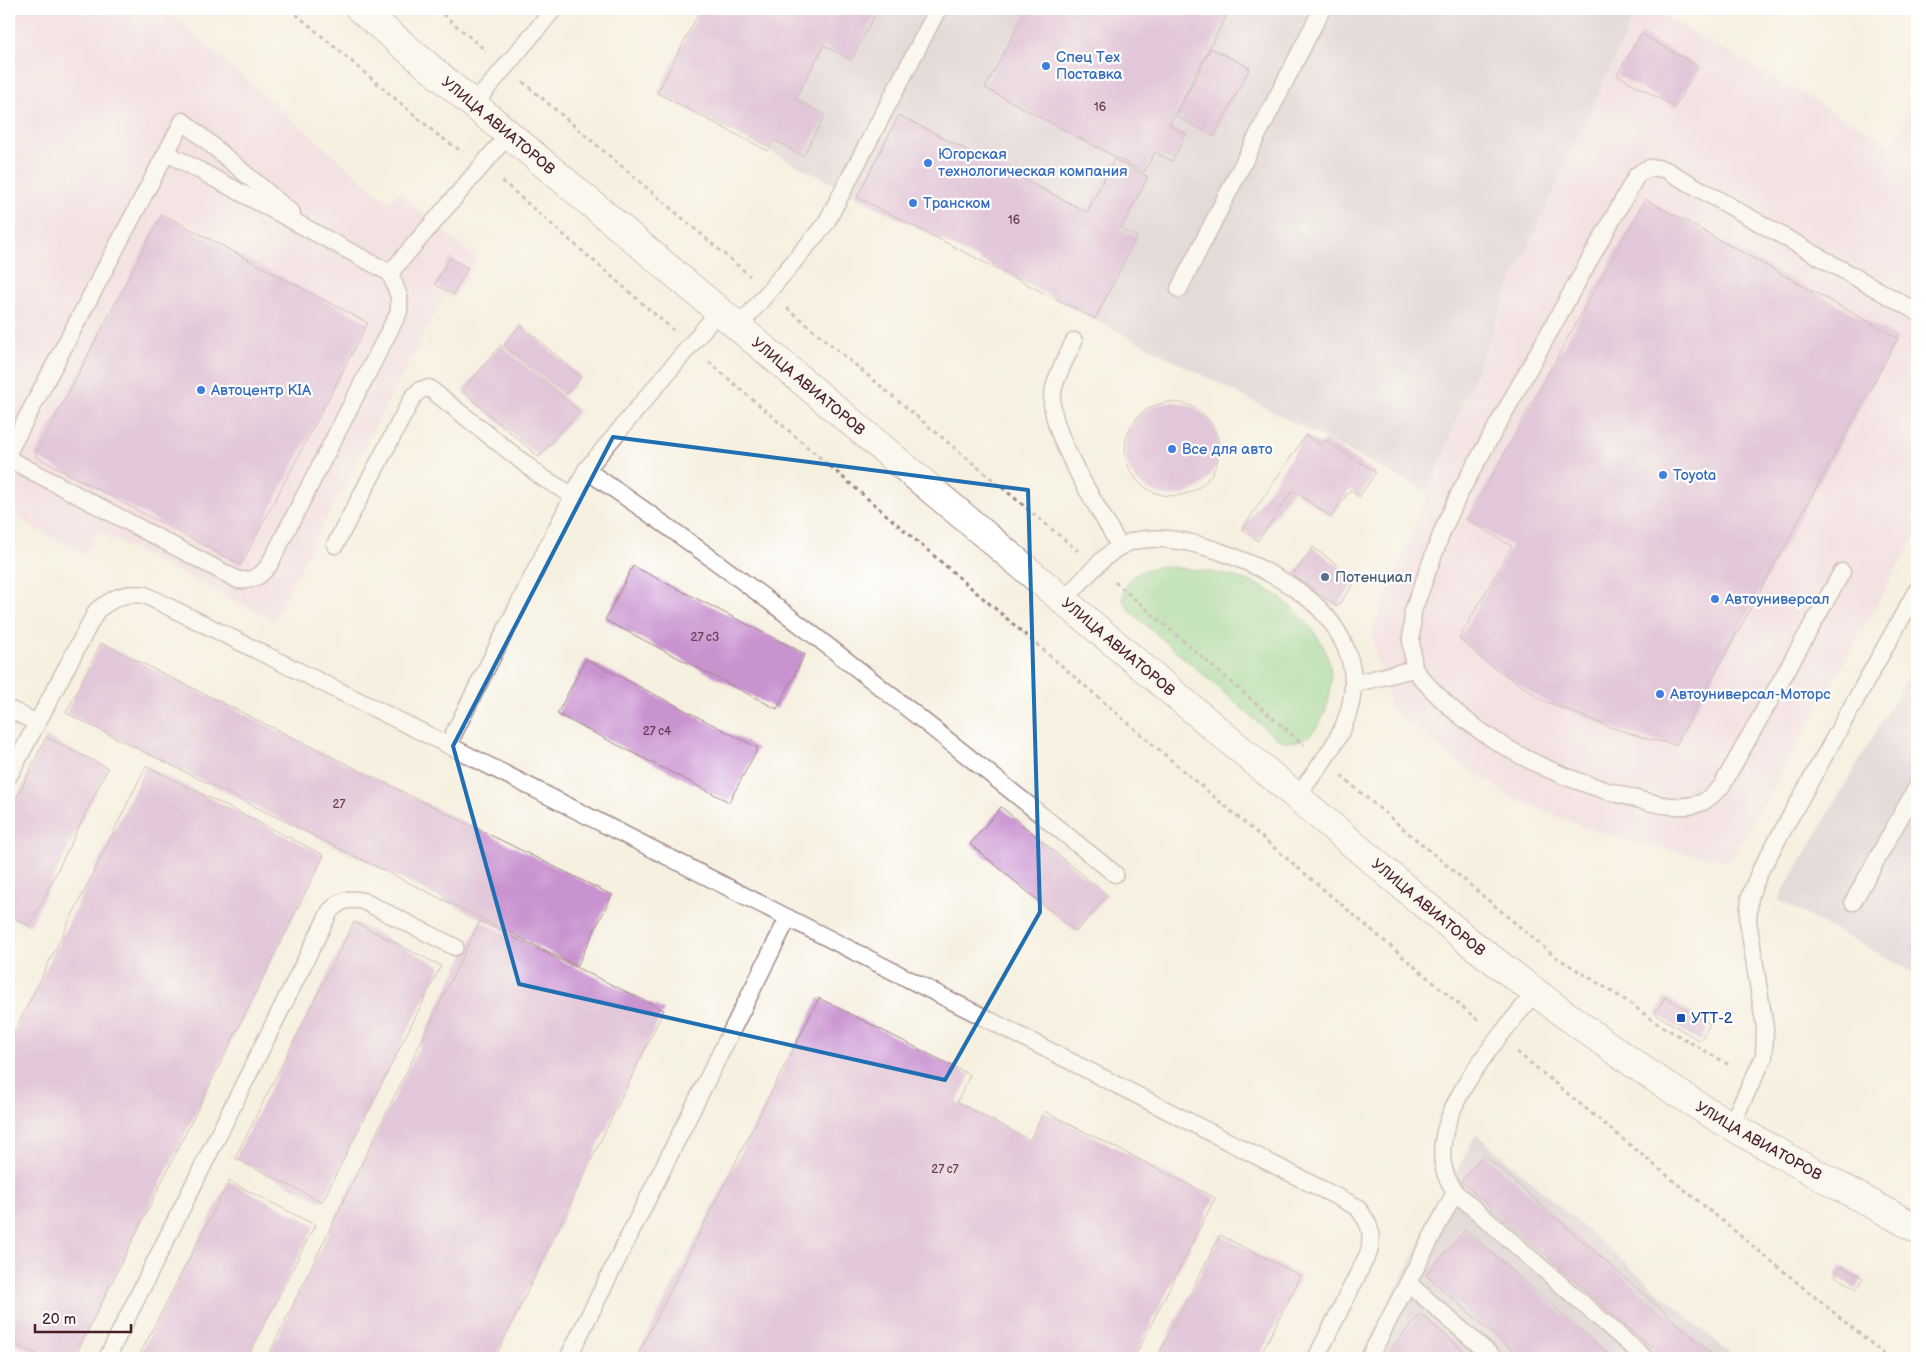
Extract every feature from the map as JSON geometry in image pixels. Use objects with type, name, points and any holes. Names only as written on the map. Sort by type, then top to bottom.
[{"type":"main road","name":"УЛИЦА АВИАТОРОВ","points":[[360,9],[1467,940],[1617,1053],[1731,1126],[1917,1229]]},
{"type":"lane","points":[[474,104],[554,9]]},
{"type":"lane","points":[[448,745],[586,470],[690,345],[729,319],[826,223],[938,9]]},
{"type":"lane","points":[[1179,289],[1322,9]]},
{"type":"lane","points":[[9,451],[183,121],[320,236]]},
{"type":"lane","points":[[390,273],[508,134]]},
{"type":"lane","points":[[9,460],[238,580],[251,581],[261,576],[269,565],[399,312],[399,296],[390,273],[167,153]]},
{"type":"lane","points":[[1842,572],[1721,787],[1702,803],[1680,806],[1644,801],[1597,789],[1555,773],[1486,734],[1431,690],[1414,669],[1411,640],[1413,611],[1442,532],[1460,492],[1637,175],[1645,168],[1655,166],[1666,170],[1917,312]]},
{"type":"lane","points":[[1074,341],[1057,380],[1052,400],[1056,425],[1066,449],[1120,546]]},
{"type":"lane","points":[[335,545],[413,396],[420,390],[429,388],[542,478],[572,495]]},
{"type":"lane","points":[[586,470],[656,517],[830,646],[1115,874]]},
{"type":"lane","points":[[1063,601],[1120,546],[1155,539],[1182,542],[1257,567],[1282,580],[1311,601],[1339,633],[1350,657],[1353,684],[1351,704],[1335,743],[1296,797]]},
{"type":"lane","points":[[1731,1126],[1764,1057],[1765,1028],[1748,920],[1750,896],[1760,871],[1917,590]]},
{"type":"lane","points":[[9,776],[97,610],[112,600],[130,593],[145,595],[448,745],[1357,1207],[1368,1222],[1372,1236],[1368,1252],[1316,1358]]},
{"type":"lane","points":[[1353,684],[1414,669]]},
{"type":"lane","points":[[9,709],[37,723]]},
{"type":"lane","points":[[1853,902],[1917,787]]},
{"type":"lane","points":[[107,1358],[330,911],[340,902],[350,898],[363,902],[454,946]]},
{"type":"lane","points":[[568,1358],[788,918]]},
{"type":"lane","points":[[1535,992],[1464,1084],[1451,1114],[1443,1157],[1446,1175],[1455,1192],[1646,1358]]},
{"type":"lane","points":[[1369,1358],[1455,1192]]},
{"type":"lane","points":[[1408,1283],[1494,1358]]},
{"type":"path","points":[[290,9],[439,136],[482,166],[1193,779],[1500,1038],[1889,1358]]},
{"type":"highlighted area","points":[[613,437],[1028,490],[1040,912],[945,1080],[519,984],[453,746]]},
{"type":"shaded area","points":[[9,9],[164,9],[389,203],[399,193],[477,259],[454,298],[444,296],[273,620],[98,531],[84,555],[9,514]]},
{"type":"shaded area","points":[[701,9],[1637,9],[1513,279],[1428,492],[657,93]]},
{"type":"shaded area","points":[[1637,9],[1652,9],[1894,146],[1917,90],[1917,533],[1731,861],[1671,851],[1593,831],[1511,797],[1449,755],[1391,708],[1371,635],[1513,279]],"holes":[[[1645,199],[1898,338],[1676,745],[1648,739],[1610,727],[1544,701],[1486,662],[1459,639],[1512,546],[1468,520]]]},
{"type":"shaded area","points":[[1917,661],[1917,974],[1778,900]]},
{"type":"shaded area","points":[[1476,1134],[1735,1358],[1361,1358]]},
{"type":"green space","points":[[1165,566],[1222,574],[1250,581],[1275,594],[1301,616],[1322,645],[1330,666],[1330,693],[1327,707],[1314,731],[1304,739],[1292,742],[1277,739],[1131,612],[1122,600],[1131,579],[1142,571]]},
{"type":"building","points":[[701,9],[867,9],[876,13],[851,60],[824,45],[795,99],[825,115],[803,156],[774,140],[768,151],[657,93]]},
{"type":"building","points":[[1027,9],[1230,9],[1169,125],[1186,134],[1172,161],[1155,152],[1144,172],[985,88]]},
{"type":"building","points":[[1641,34],[1698,66],[1675,107],[1617,75]]},
{"type":"building","points":[[1211,48],[1250,68],[1214,136],[1176,116]]},
{"type":"building","points":[[899,115],[1087,212],[1114,159],[1148,177],[1121,229],[1137,237],[1095,319],[857,197]]},
{"type":"building","points":[[1645,199],[1898,338],[1676,745],[1648,739],[1610,727],[1544,701],[1486,662],[1459,639],[1512,546],[1467,520]]},
{"type":"building","points":[[162,214],[368,323],[241,565],[35,456]]},
{"type":"building","points":[[450,258],[468,268],[453,295],[435,284]]},
{"type":"building","points":[[521,325],[581,377],[564,396],[504,345]]},
{"type":"building","points":[[501,345],[579,411],[539,457],[462,391]]},
{"type":"building","points":[[1172,402],[1190,405],[1205,416],[1216,431],[1219,449],[1216,467],[1205,482],[1190,493],[1172,496],[1154,493],[1139,482],[1128,467],[1125,449],[1128,431],[1139,416],[1154,405]]},
{"type":"building","points":[[1306,435],[1321,445],[1324,440],[1376,472],[1359,497],[1350,490],[1331,517],[1293,490],[1258,541],[1242,529]]},
{"type":"building","points":[[1313,547],[1357,580],[1337,607],[1293,575]]},
{"type":"building","points":[[633,566],[805,654],[777,709],[605,620]]},
{"type":"building","points":[[101,643],[612,895],[577,966],[66,713]]},
{"type":"building","points":[[586,659],[758,748],[729,802],[557,714]]},
{"type":"building","points":[[46,737],[108,768],[30,926],[9,916],[9,814]]},
{"type":"building","points":[[146,766],[324,855],[74,1358],[44,1358],[9,1341],[9,1043]]},
{"type":"building","points":[[1001,807],[1107,895],[1076,932],[970,844]]},
{"type":"building","points":[[480,921],[664,1010],[495,1358],[267,1358]]},
{"type":"building","points":[[354,922],[441,966],[322,1202],[235,1158]]},
{"type":"building","points":[[1917,934],[1917,952],[1910,948]]},
{"type":"building","points":[[1665,997],[1710,1024],[1700,1041],[1655,1014]]},
{"type":"building","points":[[819,998],[970,1075],[957,1102],[1030,1140],[1044,1111],[1215,1198],[1134,1358],[636,1358]]},
{"type":"building","points":[[1484,1155],[1717,1358],[1663,1358],[1461,1181]]},
{"type":"building","points":[[229,1181],[315,1225],[247,1358],[138,1358]]},
{"type":"building","points":[[1465,1230],[1613,1358],[1521,1358],[1426,1275]]},
{"type":"building","points":[[1220,1235],[1301,1276],[1259,1358],[1157,1358]]},
{"type":"building","points":[[1841,1266],[1863,1278],[1857,1289],[1835,1276]]},
{"type":"building","points":[[1421,1314],[1472,1358],[1383,1358]]},
{"type":"place","name":"Спец Тех Поставка","points":[[1046,66]]},
{"type":"place","name":"Югорская технологическая компания","points":[[928,163]]},
{"type":"place","name":"Транском","points":[[913,203]]},
{"type":"place","name":"Автоцентр KIA","points":[[201,390]]},
{"type":"place","name":"Все для авто","points":[[1172,449]]},
{"type":"place","name":"Toyota","points":[[1663,475]]},
{"type":"place","name":"Потенциал","points":[[1325,577]]},
{"type":"place","name":"Автоуниверсал","points":[[1715,599]]},
{"type":"place","name":"Автоуниверсал-Моторс","points":[[1660,694]]},
{"type":"place","name":"УТТ-2","points":[[1681,1018]]}]
